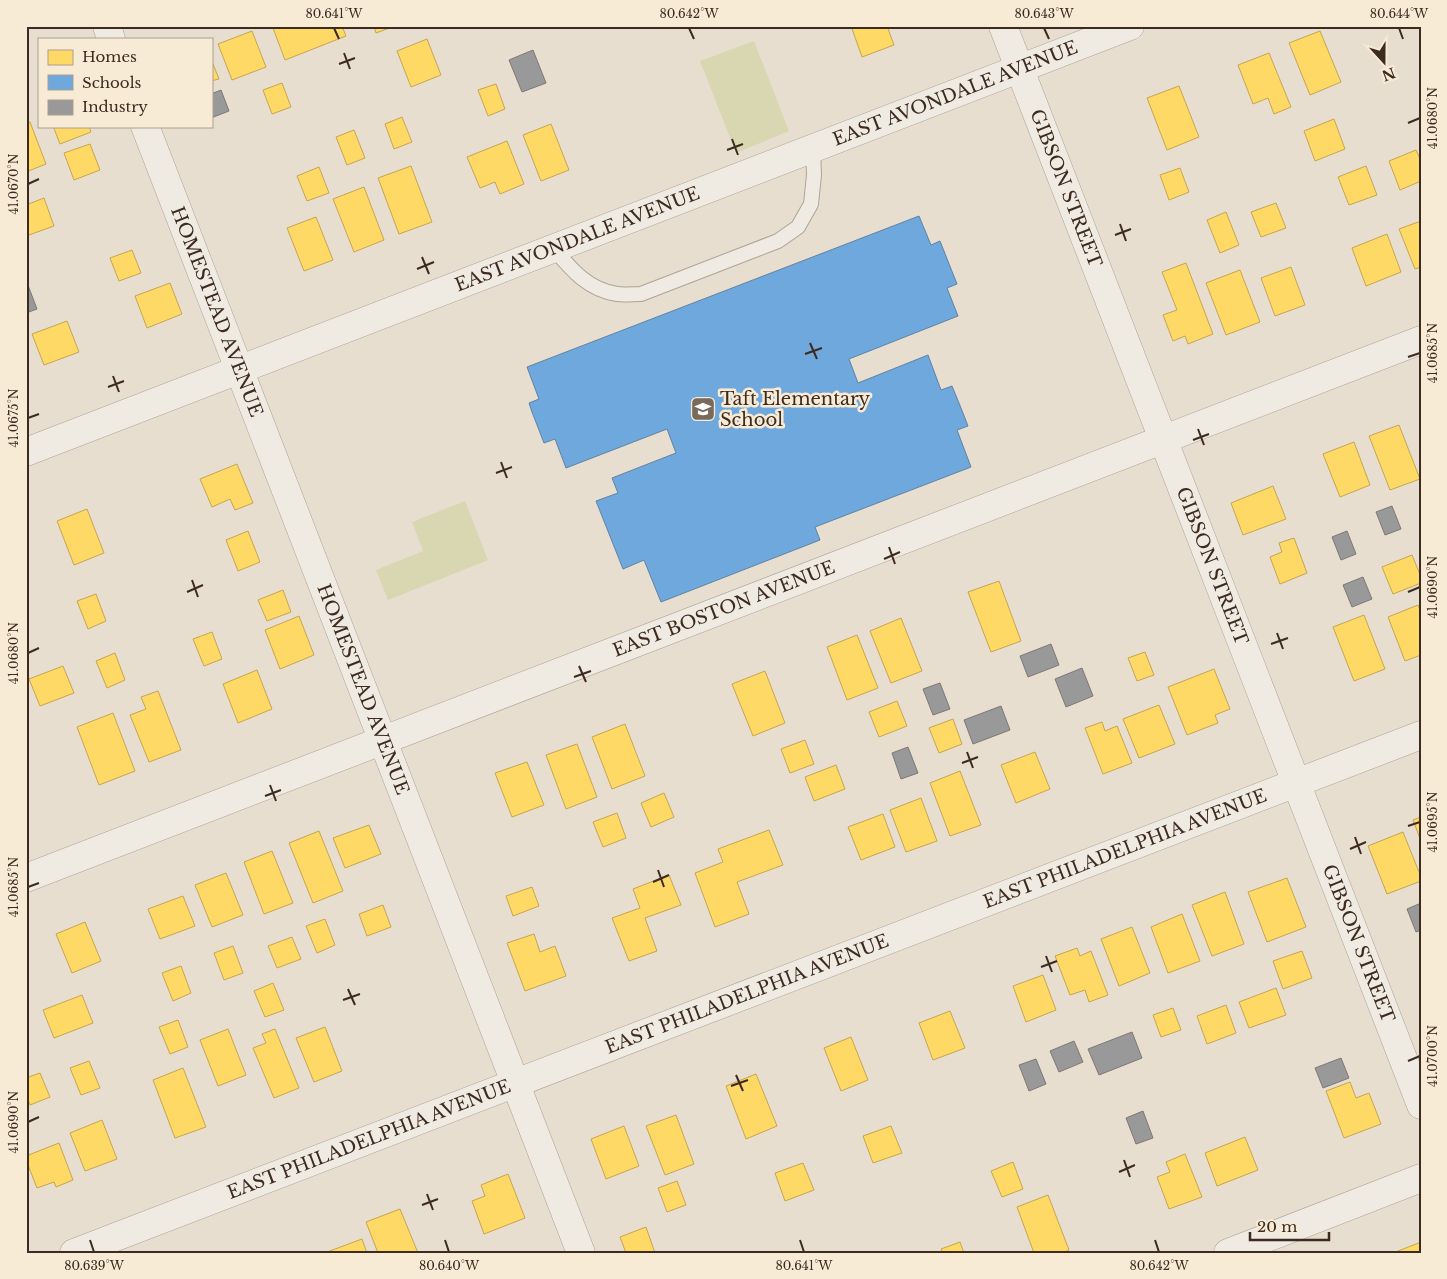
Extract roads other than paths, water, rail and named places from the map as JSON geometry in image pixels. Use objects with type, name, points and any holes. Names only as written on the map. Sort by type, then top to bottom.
[{"type":"street","points":[[107,26],[112,38]]},
{"type":"street","name":"GIBSON STREET","points":[[1003,26],[1421,1105]]},
{"type":"street","name":"EAST AVONDALE AVENUE","points":[[26,452],[1130,26]]},
{"type":"street","name":"HOMESTEAD AVENUE","points":[[146,128],[581,1253]]},
{"type":"street","name":"EAST BOSTON AVENUE","points":[[26,878],[1421,340]]},
{"type":"street","name":"EAST PHILADELPHIA AVENUE","points":[[74,1253],[1421,735]]},
{"type":"street","points":[[1228,1253],[1421,1178]]},
{"type":"lane","points":[[554,248],[576,275],[595,288],[617,294],[641,294],[778,241],[798,227],[811,204],[814,176],[813,149]]},
{"type":"place","name":"Taft Elementary School","points":[[703,409]]}]
